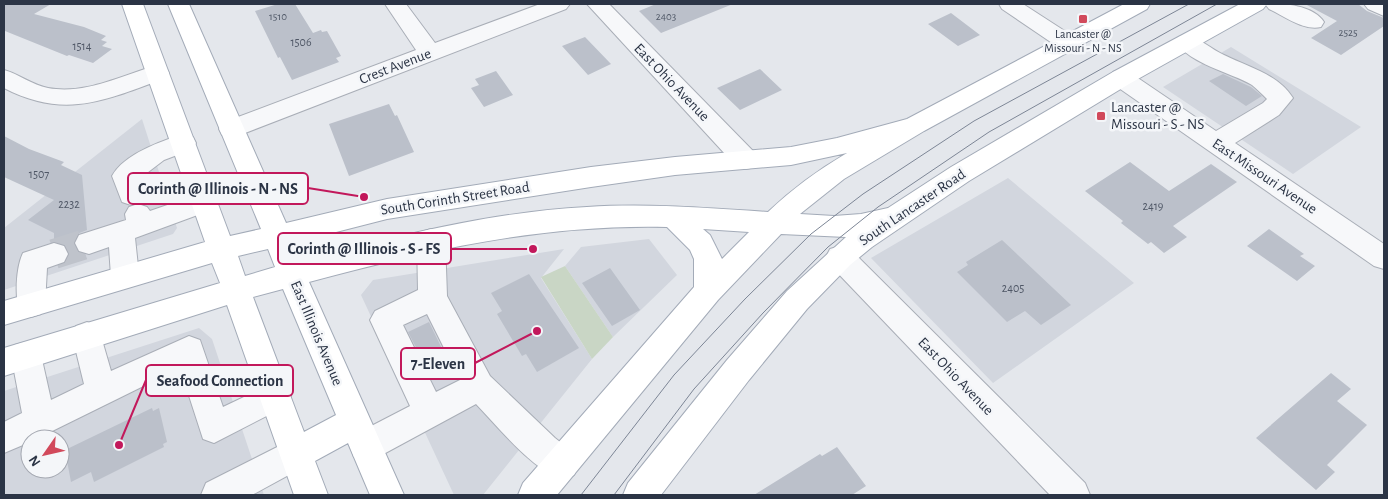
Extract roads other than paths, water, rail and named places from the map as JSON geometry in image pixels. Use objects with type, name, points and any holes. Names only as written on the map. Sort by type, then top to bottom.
[{"type":"main road","points":[[132,4],[311,495]]},
{"type":"main road","name":"East Illinois Avenue","points":[[178,4],[387,495]]},
{"type":"main road","points":[[535,495],[708,291],[797,200],[835,172],[915,125],[1066,42],[1140,4]]},
{"type":"main road","name":"South Lancaster Road","points":[[640,495],[738,370],[797,300],[840,257],[894,217],[960,174],[1121,78],[1256,4]]},
{"type":"main road","name":"South Corinth Street Road","points":[[4,313],[222,248],[387,209],[477,194],[676,166],[791,156],[837,147],[915,125]]},
{"type":"main road","points":[[15,358],[291,273],[431,240],[495,228],[566,219],[616,216],[834,227],[861,225],[894,217]]},
{"type":"main road","points":[[675,218],[700,243],[708,259],[708,291]]},
{"type":"main road","points":[[295,454],[360,434]]},
{"type":"street","points":[[395,4],[430,53]]},
{"type":"street","name":"Crest Avenue","points":[[232,129],[559,4]]},
{"type":"street","name":"East Ohio Avenue","points":[[598,4],[746,160]]},
{"type":"street","points":[[1009,4],[1066,42]]},
{"type":"street","points":[[1276,4],[1313,22]]},
{"type":"street","points":[[1375,4],[1384,9]]},
{"type":"street","points":[[1187,42],[1215,60],[1260,80],[1281,98],[1271,109],[1216,143]]},
{"type":"street","points":[[4,78],[42,95],[65,97],[97,92],[158,73]]},
{"type":"street","name":"East Missouri Avenue","points":[[1121,78],[1384,258]]},
{"type":"street","points":[[125,276],[132,217],[125,176],[155,154],[184,143]]},
{"type":"street","points":[[89,243],[132,217],[205,202]]},
{"type":"street","points":[[431,240],[433,297],[479,386],[543,449],[562,464]]},
{"type":"street","points":[[31,305],[33,261],[54,254]]},
{"type":"street","name":"East Ohio Avenue","points":[[840,257],[1073,495]]},
{"type":"street","points":[[430,413],[385,320],[433,297]]},
{"type":"street","points":[[87,335],[102,391]]},
{"type":"street","points":[[4,438],[188,350],[214,428],[275,396]]},
{"type":"street","points":[[15,358],[39,421]]},
{"type":"street","points":[[360,434],[430,413],[479,386]]},
{"type":"street","points":[[218,495],[295,454]]},
{"type":"tunnel","points":[[54,254],[89,243]]},
{"type":"tram line","points":[[581,495],[674,375],[745,299],[811,234],[863,194],[974,121],[1189,4]]},
{"type":"tram line","points":[[614,495],[694,389],[763,313],[828,247],[878,207],[989,132],[1217,4]]},
{"type":"place","name":"Lancaster @ Missouri - N - NS","points":[[1083,19]]},
{"type":"place","name":"Lancaster @ Missouri - S - NS","points":[[1101,116]]},
{"type":"place","name":"Corinth @ Illinois - N - NS","points":[[364,197]]},
{"type":"place","name":"Corinth @ Illinois - S - FS","points":[[533,249]]},
{"type":"place","name":"7-Eleven","points":[[537,331]]},
{"type":"place","name":"Seafood Connection","points":[[119,445]]}]
